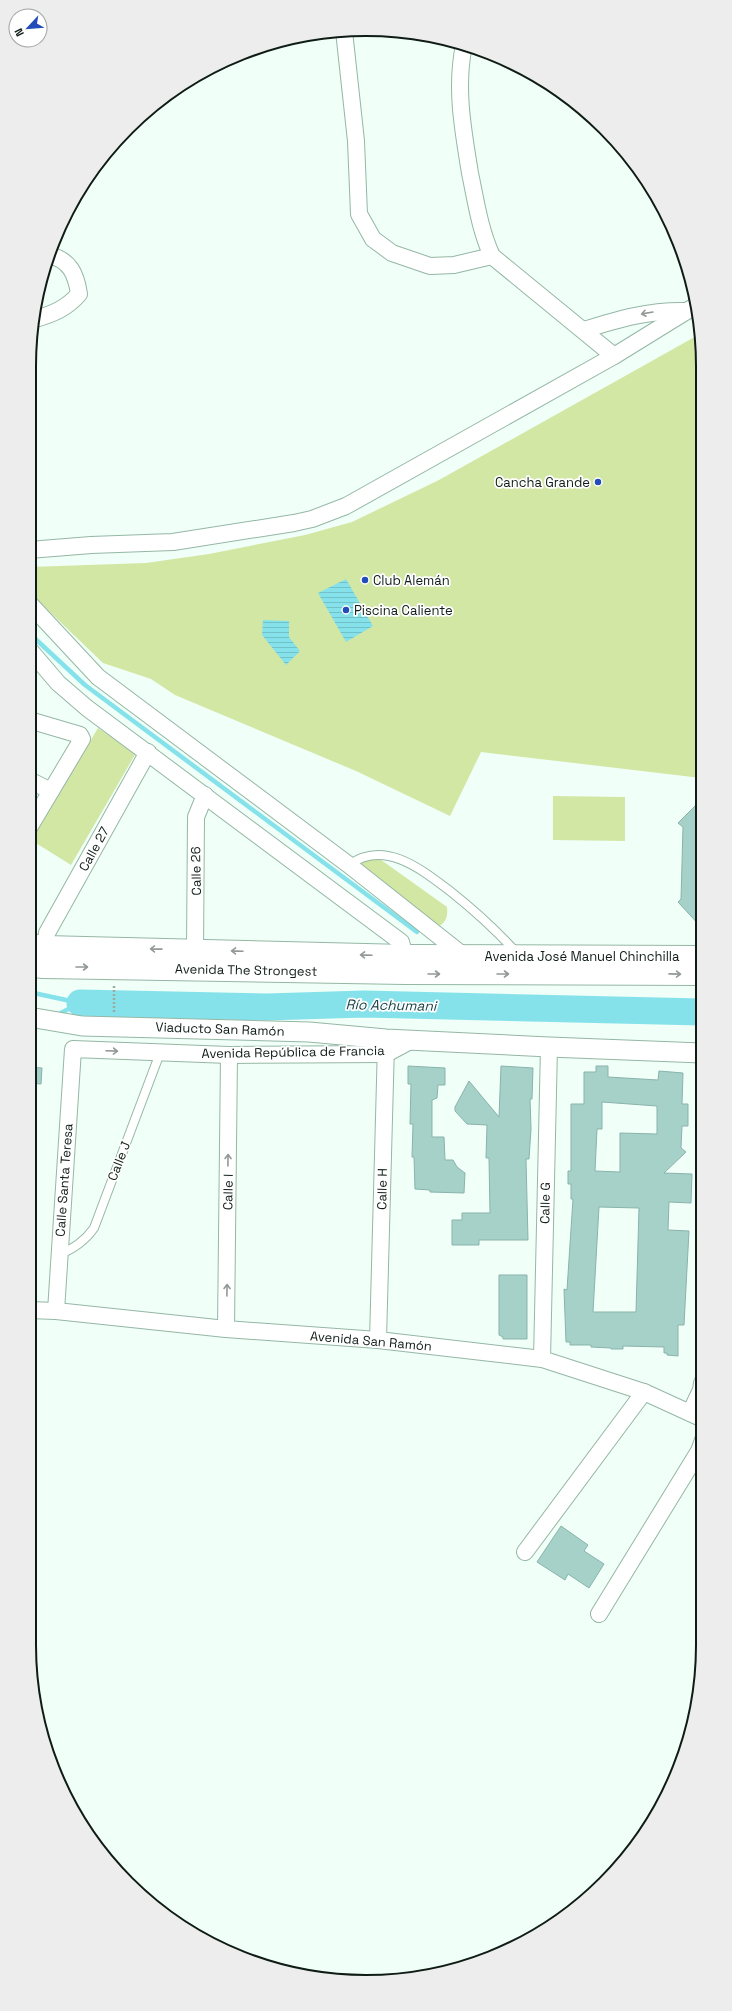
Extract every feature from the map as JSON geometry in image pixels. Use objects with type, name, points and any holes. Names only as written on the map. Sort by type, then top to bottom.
[{"type":"main road","name":"Avenida José Manuel Chinchilla","points":[[464,965],[519,955],[645,964],[696,973]]},
{"type":"main road","name":"Avenida The Strongest","points":[[36,956],[405,965],[464,965]]},
{"type":"main road","name":"Avenida José Manuel Chinchilla","points":[[464,965],[645,964],[696,958]]},
{"type":"street","points":[[345,37],[355,133],[359,214],[373,239],[392,253],[430,266],[454,265],[492,256]]},
{"type":"street","points":[[463,51],[460,65],[462,124],[477,210],[485,239],[492,256],[614,356]]},
{"type":"street","points":[[40,317],[59,311],[71,304],[79,294],[77,278],[69,266],[60,258],[55,257]]},
{"type":"street","points":[[584,330],[642,314],[658,311],[690,309]]},
{"type":"street","points":[[36,549],[91,545],[173,542],[312,519],[346,506],[614,356],[690,309]]},
{"type":"street","points":[[36,611],[98,677],[349,865],[464,965]]},
{"type":"street","points":[[36,656],[58,683],[87,708],[401,942],[405,965]]},
{"type":"street","points":[[36,722],[82,737],[36,816]]},
{"type":"street","name":"Calle 27","points":[[36,956],[47,933],[148,752]]},
{"type":"street","points":[[36,784],[51,791]]},
{"type":"street","name":"Calle 26","points":[[194,959],[196,817],[205,795]]},
{"type":"street","name":"Viaducto San Ramón","points":[[36,1018],[82,1026],[119,1021],[309,1032],[386,1046],[412,1040],[548,1048]]},
{"type":"street","name":"Avenida República de Francia","points":[[73,1049],[229,1055],[386,1046]]},
{"type":"street","name":"Calle H","points":[[378,1340],[386,1046]]},
{"type":"street","points":[[548,1048],[696,1053]]},
{"type":"street","name":"Calle G","points":[[542,1359],[548,1048]]},
{"type":"street","name":"Calle Santa Teresa","points":[[56,1311],[73,1049]]},
{"type":"street","name":"Calle I","points":[[226,1329],[229,1055]]},
{"type":"street","name":"Avenida San Ramón","points":[[36,1310],[56,1311],[226,1329],[378,1340],[542,1359],[644,1392],[696,1416]]},
{"type":"street","points":[[525,1552],[644,1392]]},
{"type":"street","points":[[599,1614],[696,1456]]},
{"type":"lane","points":[[349,865],[358,858],[376,855],[387,856],[420,868],[472,908],[519,955]]},
{"type":"lane","name":"Calle J","points":[[59,1255],[78,1246],[87,1238],[94,1228],[160,1053]]},
{"type":"path","points":[[114,982],[119,1021]]},
{"type":"green space","name":"Club Alemán","points":[[694,337],[696,366],[696,777],[481,752],[450,816],[356,771],[175,695],[151,679],[103,663],[36,599],[36,567],[146,563],[209,554],[305,535],[352,522],[439,480]]},
{"type":"green space","points":[[98,728],[136,753],[71,865],[36,843],[36,832]]},
{"type":"green space","points":[[553,796],[625,797],[625,841],[553,840]]},
{"type":"green space","points":[[358,857],[377,857],[447,907],[447,916],[445,921],[438,927],[360,876]]},
{"type":"water","name":"Piscina Caliente","points":[[346,579],[373,626],[346,642],[318,593]]},
{"type":"water","points":[[263,620],[289,621],[289,637],[300,651],[286,665],[262,635]]},
{"type":"building","points":[[696,805],[696,922],[678,902],[681,899],[683,827],[678,823]]},
{"type":"building","points":[[408,1066],[445,1068],[445,1085],[438,1085],[437,1098],[432,1100],[432,1137],[444,1137],[445,1160],[453,1160],[457,1167],[465,1173],[464,1193],[430,1192],[430,1190],[415,1189],[414,1157],[412,1157],[413,1124],[410,1124],[411,1084],[408,1084]]},
{"type":"building","points":[[501,1066],[533,1068],[532,1099],[530,1099],[531,1129],[529,1159],[526,1159],[528,1240],[479,1240],[479,1245],[452,1245],[452,1220],[462,1220],[462,1213],[490,1213],[489,1158],[486,1158],[487,1125],[467,1124],[455,1111],[455,1107],[469,1081],[499,1117]]},
{"type":"building","points":[[596,1066],[608,1066],[608,1077],[658,1080],[659,1071],[683,1073],[682,1104],[688,1104],[688,1126],[682,1126],[681,1148],[686,1152],[664,1173],[692,1174],[691,1203],[669,1202],[668,1230],[689,1231],[684,1325],[678,1325],[678,1356],[667,1355],[667,1353],[664,1353],[664,1347],[623,1346],[623,1349],[611,1349],[591,1347],[591,1345],[570,1345],[570,1342],[566,1342],[564,1289],[567,1290],[573,1199],[571,1199],[571,1184],[568,1184],[568,1171],[571,1171],[571,1104],[584,1104],[584,1072],[596,1072]],"holes":[[[602,1102],[657,1106],[657,1134],[620,1133],[620,1172],[595,1171],[597,1129],[602,1129]],[[599,1207],[639,1208],[636,1312],[593,1312]]]},
{"type":"building","points":[[36,1068],[42,1068],[41,1084],[36,1084]]},
{"type":"building","points":[[499,1275],[527,1275],[527,1339],[503,1339],[503,1337],[499,1335]]},
{"type":"building","points":[[561,1526],[588,1545],[584,1551],[604,1564],[589,1588],[568,1574],[565,1580],[537,1562]]},
{"type":"waterway","points":[[36,640],[85,685],[417,932]]},
{"type":"waterway","points":[[36,994],[80,1003]]},
{"type":"waterway","points":[[57,1015],[80,1003]]},
{"type":"waterway","name":"Río Achumani","points":[[80,1003],[267,1007],[364,1004],[696,1012]]},
{"type":"place","name":"Cancha Grande","points":[[598,482]]},
{"type":"place","name":"Club Alemán","points":[[365,580]]},
{"type":"place","name":"Piscina Caliente","points":[[346,610]]}]
